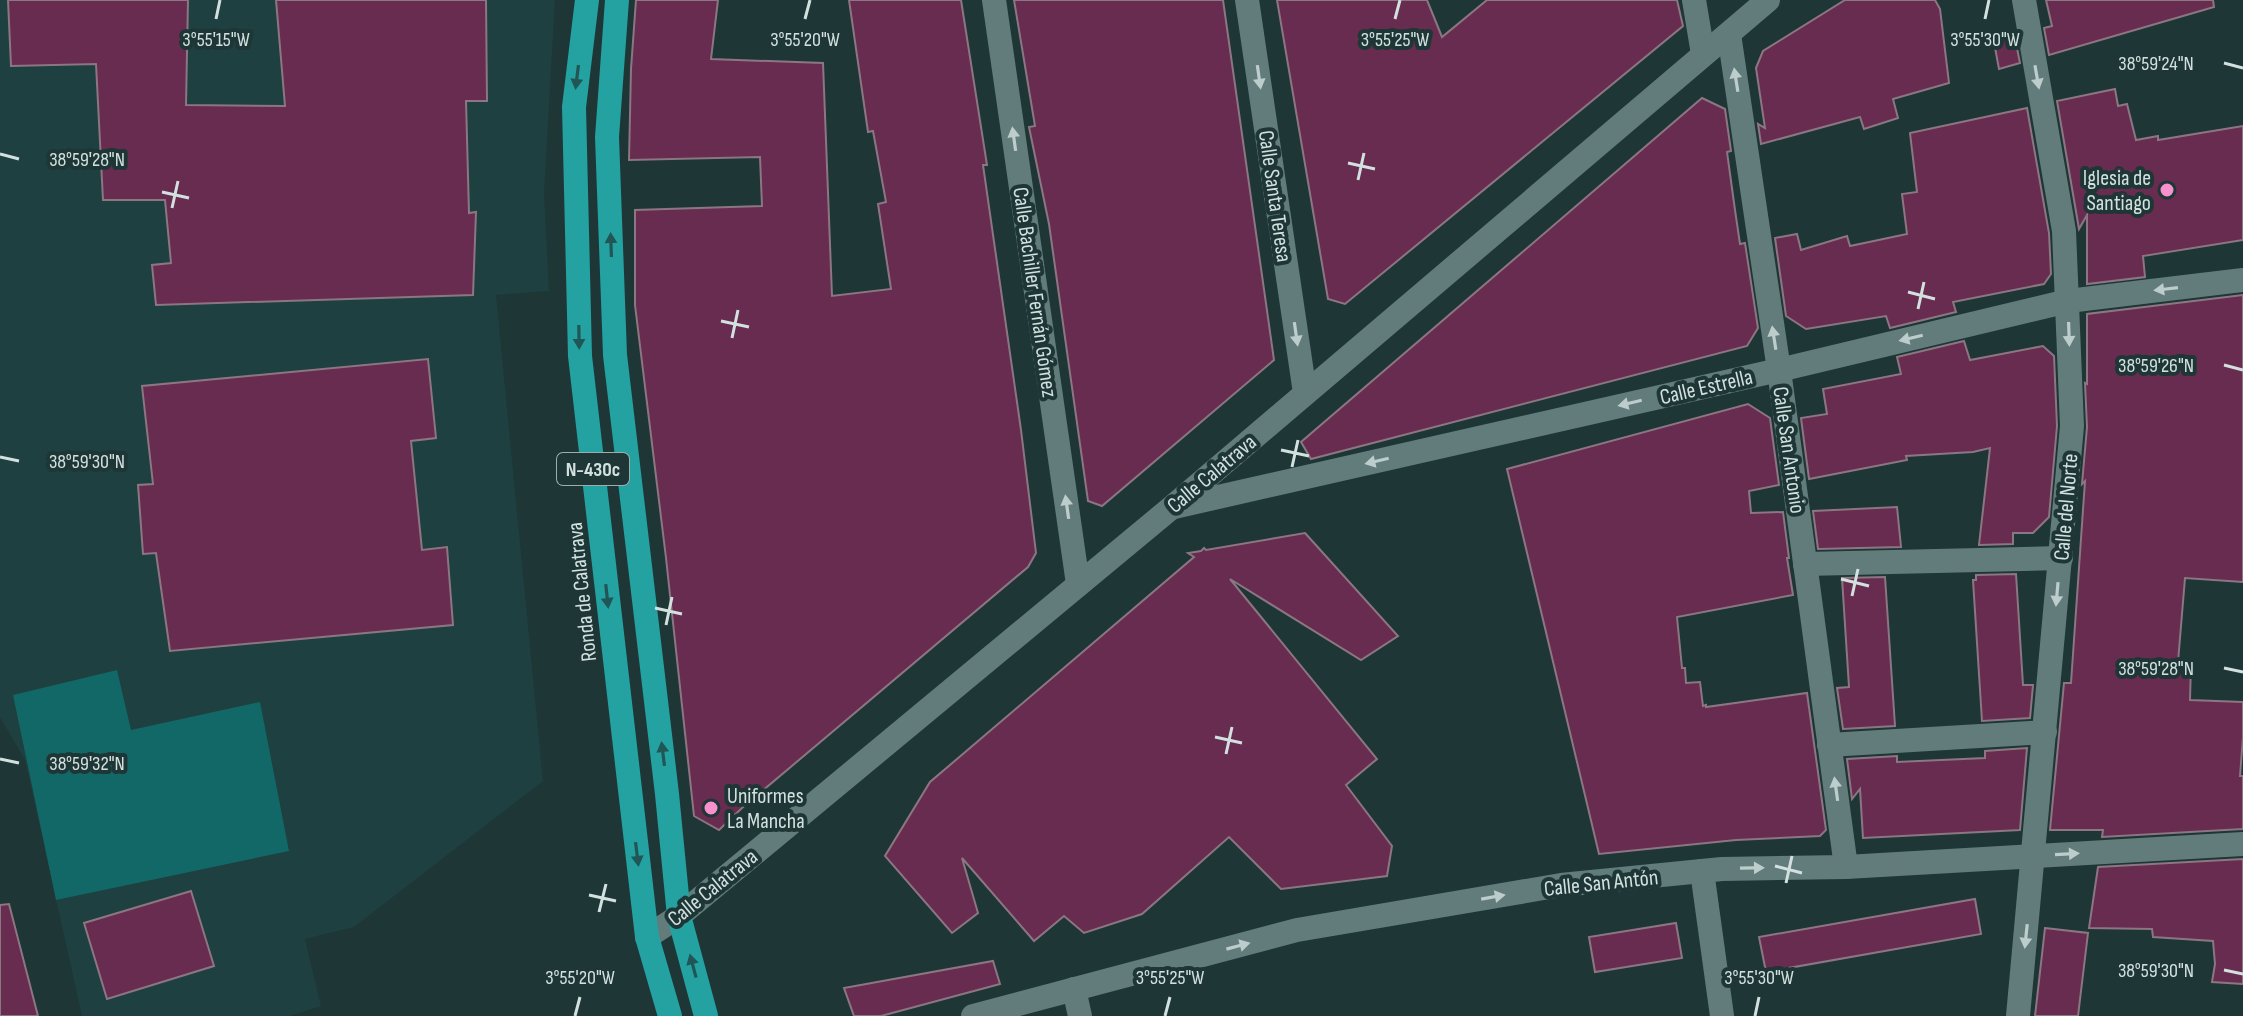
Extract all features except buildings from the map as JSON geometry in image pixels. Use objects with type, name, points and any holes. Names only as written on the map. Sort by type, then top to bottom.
[{"type":"highway","name":"Ronda de Calatrava","points":[[587,0],[574,107],[580,356],[647,937]]},
{"type":"highway","name":"N-430c","points":[[617,0],[607,137],[615,355],[679,916],[706,1016]]},
{"type":"highway","name":"N-430c","points":[[647,937],[670,1016]]},
{"type":"street","name":"Calle Bachiller Fernán Gómez","points":[[994,0],[1078,584]]},
{"type":"street","name":"Calle Santa Teresa","points":[[1247,0],[1305,393]]},
{"type":"street","points":[[1694,0],[1703,54]]},
{"type":"street","name":"Calle Calatrava","points":[[647,937],[679,916],[1171,508],[1768,0]]},
{"type":"street","name":"Calle del Norte","points":[[2018,1016],[2072,426],[2064,231],[2024,0]]},
{"type":"street","name":"Calle San Antonio","points":[[1729,34],[1779,370],[1846,867]]},
{"type":"street","name":"Calle Estrella","points":[[1171,508],[2068,301],[2243,280]]},
{"type":"street","points":[[1805,564],[2061,558]]},
{"type":"street","points":[[1829,745],[2045,732]]},
{"type":"street","name":"Calle San Antón","points":[[973,1016],[1297,930],[1561,885],[1722,869],[1846,867],[2243,844]]},
{"type":"street","points":[[1702,871],[1722,1016]]},
{"type":"street","points":[[1074,989],[1080,1016]]},
{"type":"shaded area","points":[[0,0],[555,0],[544,193],[549,291],[496,295],[543,781],[354,927],[305,939],[321,1006],[290,1016],[82,1016],[25,760],[0,717]]},
{"type":"shaded area","points":[[117,670],[131,730],[260,702],[289,851],[56,900],[13,695]]},
{"type":"place","name":"Iglesia de Santiago","points":[[2167,190]]},
{"type":"place","name":"Uniformes La Mancha","points":[[711,808]]}]
